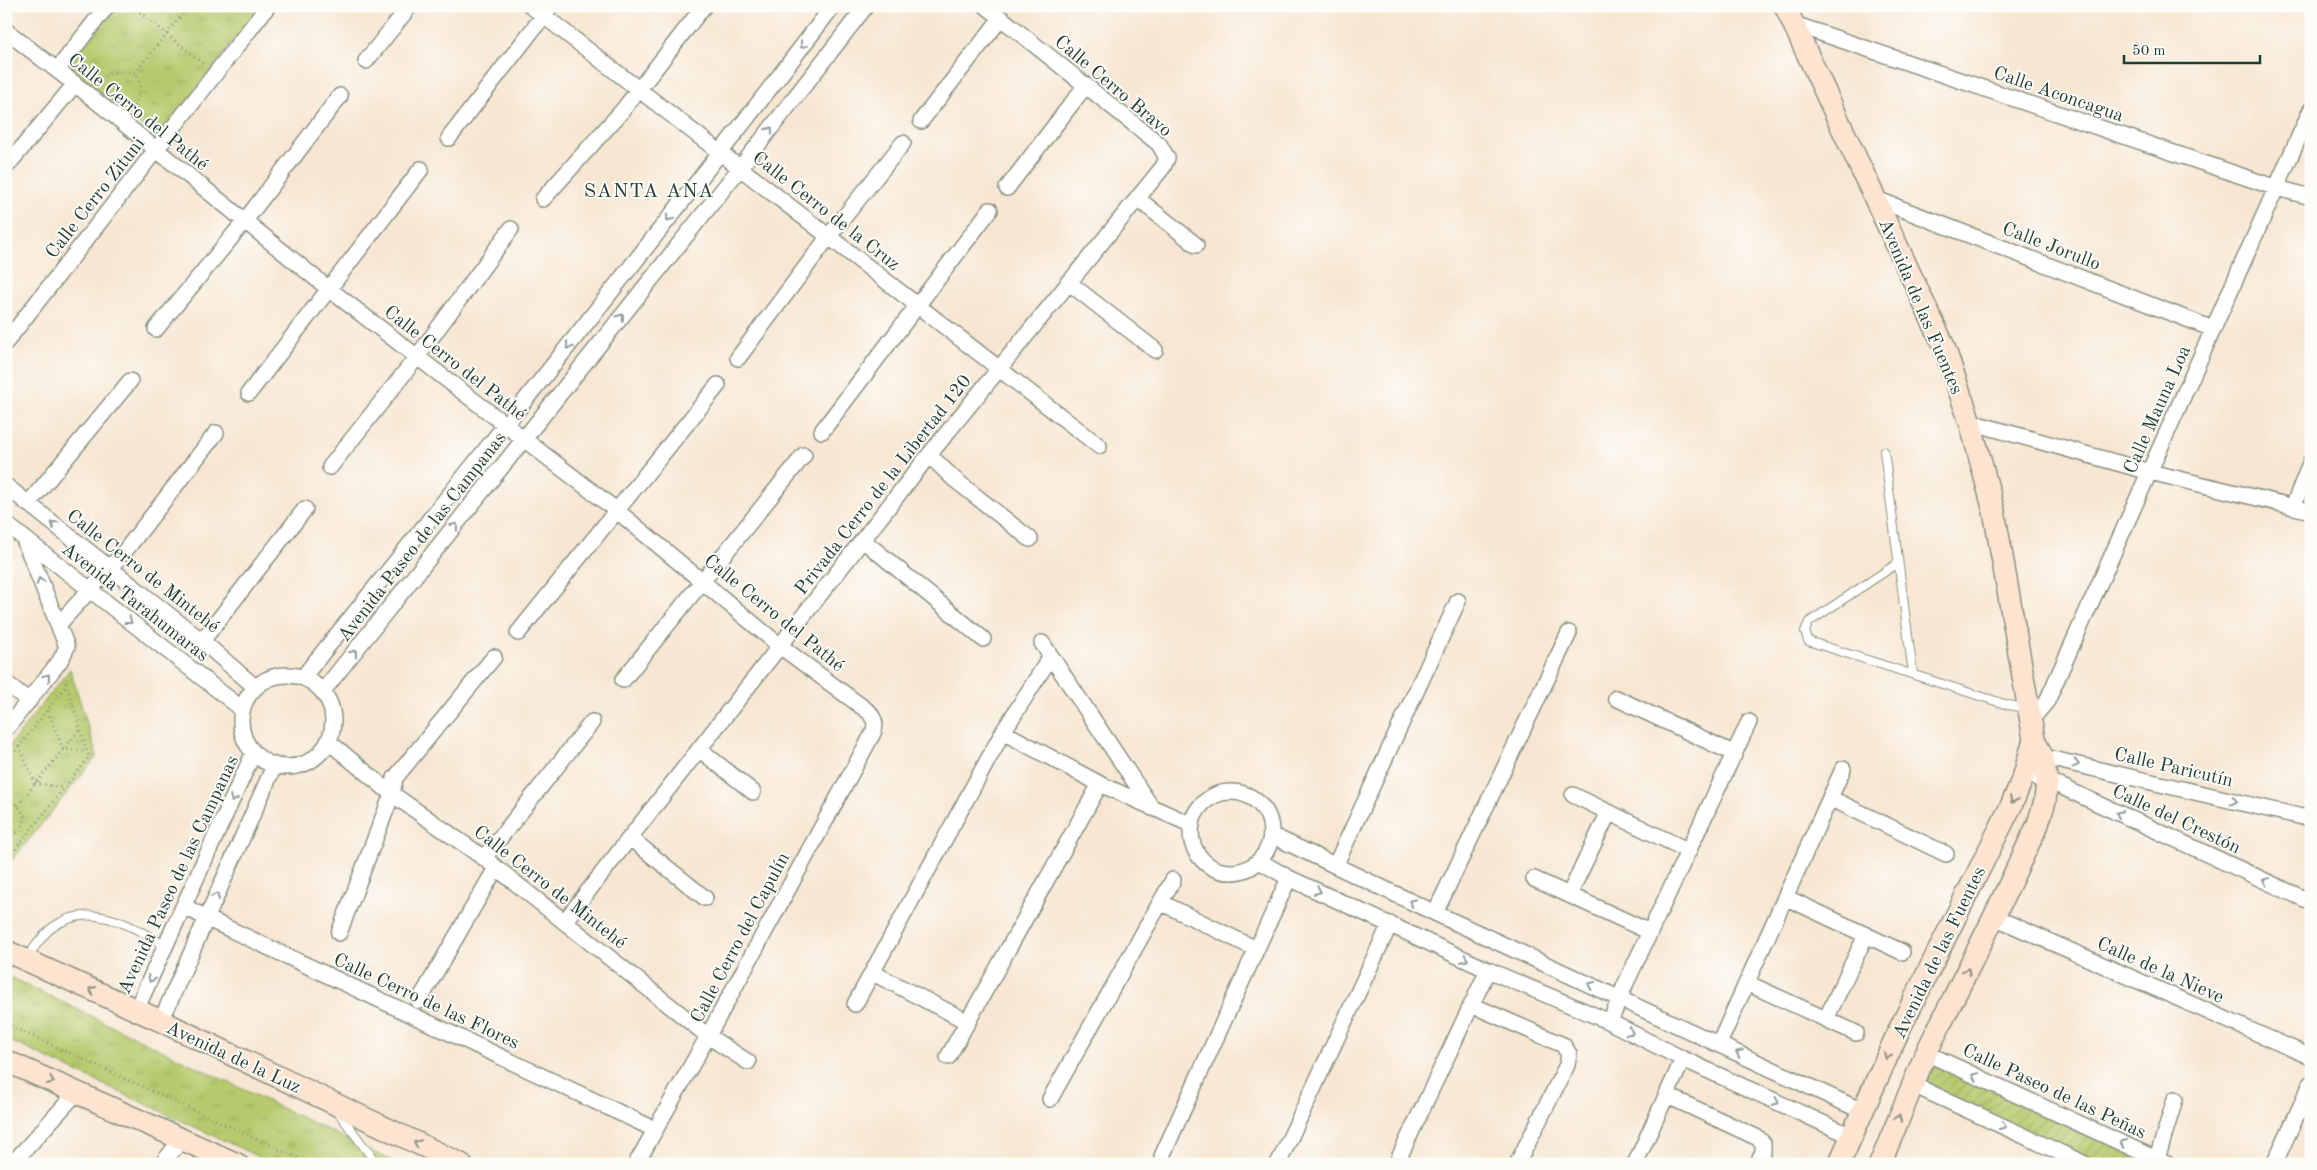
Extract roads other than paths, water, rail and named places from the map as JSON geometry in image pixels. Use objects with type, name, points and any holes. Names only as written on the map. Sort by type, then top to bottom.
[{"type":"main road","name":"Avenida de las Fuentes","points":[[1790,15],[1943,344],[1970,422],[1994,511],[2031,742],[2047,780],[2045,801],[2038,824],[1911,1084],[1880,1164]]},
{"type":"main road","name":"Avenida de las Fuentes","points":[[1839,1164],[1900,1028],[2011,806],[2031,742]]},
{"type":"main road","name":"Avenida de la Luz","points":[[16,955],[161,1021],[461,1164]]},
{"type":"main road","points":[[6,1062],[236,1164]]},
{"type":"street","points":[[57,70],[107,6]]},
{"type":"street","name":"Calle Cerro Zituni","points":[[6,342],[268,6]]},
{"type":"street","points":[[366,61],[410,6]]},
{"type":"street","name":"Calle Cerro de la Cruz","points":[[531,6],[547,11],[639,89],[1099,446]]},
{"type":"street","points":[[543,199],[622,111],[704,6]]},
{"type":"street","name":"Avenida Paseo de las Campanas","points":[[303,677],[506,426],[833,6]]},
{"type":"street","name":"Avenida Paseo de las Campanas","points":[[323,691],[740,168],[866,6]]},
{"type":"street","name":"Calle Cerro Bravo","points":[[986,6],[1159,144],[1167,158]]},
{"type":"street","points":[[449,138],[547,11]]},
{"type":"street","name":"Calle Aconcagua","points":[[1790,15],[2277,188],[2311,197]]},
{"type":"street","points":[[921,121],[1001,18]]},
{"type":"street","name":"Calle Cerro del Pathé","points":[[6,31],[75,84],[329,289],[616,510],[780,646],[869,712],[874,719],[876,728]]},
{"type":"street","points":[[6,168],[75,84]]},
{"type":"street","points":[[1007,188],[1086,84]]},
{"type":"street","points":[[156,329],[244,222],[340,96]]},
{"type":"street","name":"Calle Mauna Loa","points":[[2031,742],[2047,701],[2311,110]]},
{"type":"street","points":[[738,358],[829,236],[903,143]]},
{"type":"street","name":"Privada Cerro de la Libertad 120","points":[[564,922],[864,541],[929,454],[1164,167],[1167,158]]},
{"type":"street","points":[[249,393],[421,168]]},
{"type":"street","points":[[1137,198],[1196,244]]},
{"type":"street","name":"Calle Jorullo","points":[[1876,200],[2213,329]]},
{"type":"street","points":[[822,431],[919,306],[990,210]]},
{"type":"street","points":[[330,467],[418,357],[511,229]]},
{"type":"street","points":[[1068,282],[1155,350]]},
{"type":"street","points":[[28,504],[130,381]]},
{"type":"street","points":[[518,633],[718,384]]},
{"type":"street","points":[[1970,422],[2150,472],[2311,511]]},
{"type":"street","points":[[58,625],[110,569],[216,433]]},
{"type":"street","points":[[929,454],[954,479],[1030,539]]},
{"type":"street","points":[[623,680],[804,455]]},
{"type":"street","points":[[2293,506],[2311,461]]},
{"type":"street","name":"Calle Cerro de Mintehé","points":[[6,486],[202,642],[255,687]]},
{"type":"street","points":[[202,642],[304,509]]},
{"type":"street","name":"Avenida Tarahumaras","points":[[6,524],[242,709]]},
{"type":"street","points":[[6,729],[60,661],[67,647],[23,536]]},
{"type":"street","points":[[864,541],[983,640]]},
{"type":"street","points":[[1336,864],[1458,602]]},
{"type":"street","points":[[1435,913],[1569,633]]},
{"type":"street","points":[[1042,643],[1152,808]]},
{"type":"street","points":[[855,1004],[1003,732],[1051,656]]},
{"type":"street","points":[[339,933],[392,794],[395,778],[494,657]]},
{"type":"street","points":[[285,674],[303,677],[323,691],[332,707],[334,725],[329,742],[316,758],[297,767],[274,766],[253,754],[243,736],[240,722],[242,709],[255,687],[268,678],[285,674]]},
{"type":"street","points":[[6,683],[29,701]]},
{"type":"street","points":[[1616,698],[1734,754]]},
{"type":"street","points":[[484,858],[592,722]]},
{"type":"street","points":[[1610,1022],[1650,932],[1749,722]]},
{"type":"street","name":"Calle Cerro del Capulín","points":[[636,1164],[876,728]]},
{"type":"street","points":[[1003,732],[1100,784],[1192,825]]},
{"type":"street","name":"Calle Cerro de Mintehé","points":[[329,742],[392,794],[484,858],[708,1036],[748,1062]]},
{"type":"street","name":"Calle Paricutín","points":[[2031,742],[2311,819]]},
{"type":"street","points":[[699,749],[752,792]]},
{"type":"street","name":"Avenida Paseo de las Campanas","points":[[136,1010],[253,754]]},
{"type":"street","points":[[161,1021],[274,766]]},
{"type":"street","points":[[1719,1044],[1843,769]]},
{"type":"street","name":"Calle del Crestón","points":[[2047,780],[2311,902]]},
{"type":"street","points":[[948,1058],[1100,784]]},
{"type":"street","points":[[1236,792],[1251,798],[1262,807],[1269,820],[1271,835],[1267,849],[1259,861],[1247,869],[1231,872],[1215,869],[1202,860],[1194,846],[1192,825],[1195,815],[1204,802],[1219,794],[1236,792]]},
{"type":"street","points":[[1573,794],[1689,851]]},
{"type":"street","points":[[1830,798],[1946,854]]},
{"type":"street","points":[[1569,895],[1610,812]]},
{"type":"street","points":[[1271,835],[1862,1111]]},
{"type":"street","points":[[630,838],[705,898]]},
{"type":"street","points":[[1259,861],[1289,878],[1488,970],[1610,1022],[1683,1059],[1851,1136]]},
{"type":"street","points":[[419,1001],[496,868]]},
{"type":"street","points":[[1162,1156],[1289,878]]},
{"type":"street","points":[[1534,878],[1650,932]]},
{"type":"street","points":[[1050,1099],[1162,903],[1173,880]]},
{"type":"street","points":[[1785,897],[1902,952]]},
{"type":"street","points":[[1162,903],[1256,949]]},
{"type":"street","name":"Calle Cerro de las Flores","points":[[184,906],[654,1129]]},
{"type":"street","name":"Calle de la Nieve","points":[[1994,917],[2311,1057]]},
{"type":"street","points":[[1278,1164],[1390,924]]},
{"type":"street","points":[[1826,1019],[1866,935]]},
{"type":"street","points":[[1396,1164],[1488,970]]},
{"type":"street","points":[[873,973],[968,1022]]},
{"type":"street","points":[[1747,983],[1856,1033]]},
{"type":"street","points":[[1472,1005],[1563,1045],[1569,1054],[1567,1064],[1517,1164]]},
{"type":"street","name":"Calle Paseo de las Peñas","points":[[1926,1053],[2162,1161]]},
{"type":"street","points":[[1635,1164],[1683,1059]]},
{"type":"street","points":[[1911,1084],[2085,1164]]},
{"type":"street","points":[[2274,1164],[2311,1084]]},
{"type":"street","points":[[12,1164],[77,1092]]},
{"type":"street","points":[[1666,1095],[1758,1138],[1763,1144],[1757,1164]]},
{"type":"street","points":[[2162,1161],[2175,1099]]},
{"type":"street","points":[[162,1164],[181,1140]]},
{"type":"lane","points":[[1884,451],[1913,674]]},
{"type":"lane","points":[[1898,564],[1809,622],[1805,631],[1808,641],[2008,705],[2031,742]]},
{"type":"lane","points":[[16,955],[51,928],[71,916],[90,915],[116,919],[166,946]]},
{"type":"lane","points":[[330,1101],[377,1164]]},
{"type":"district","name":"SANTA ANA","points":[[649,190]]}]
